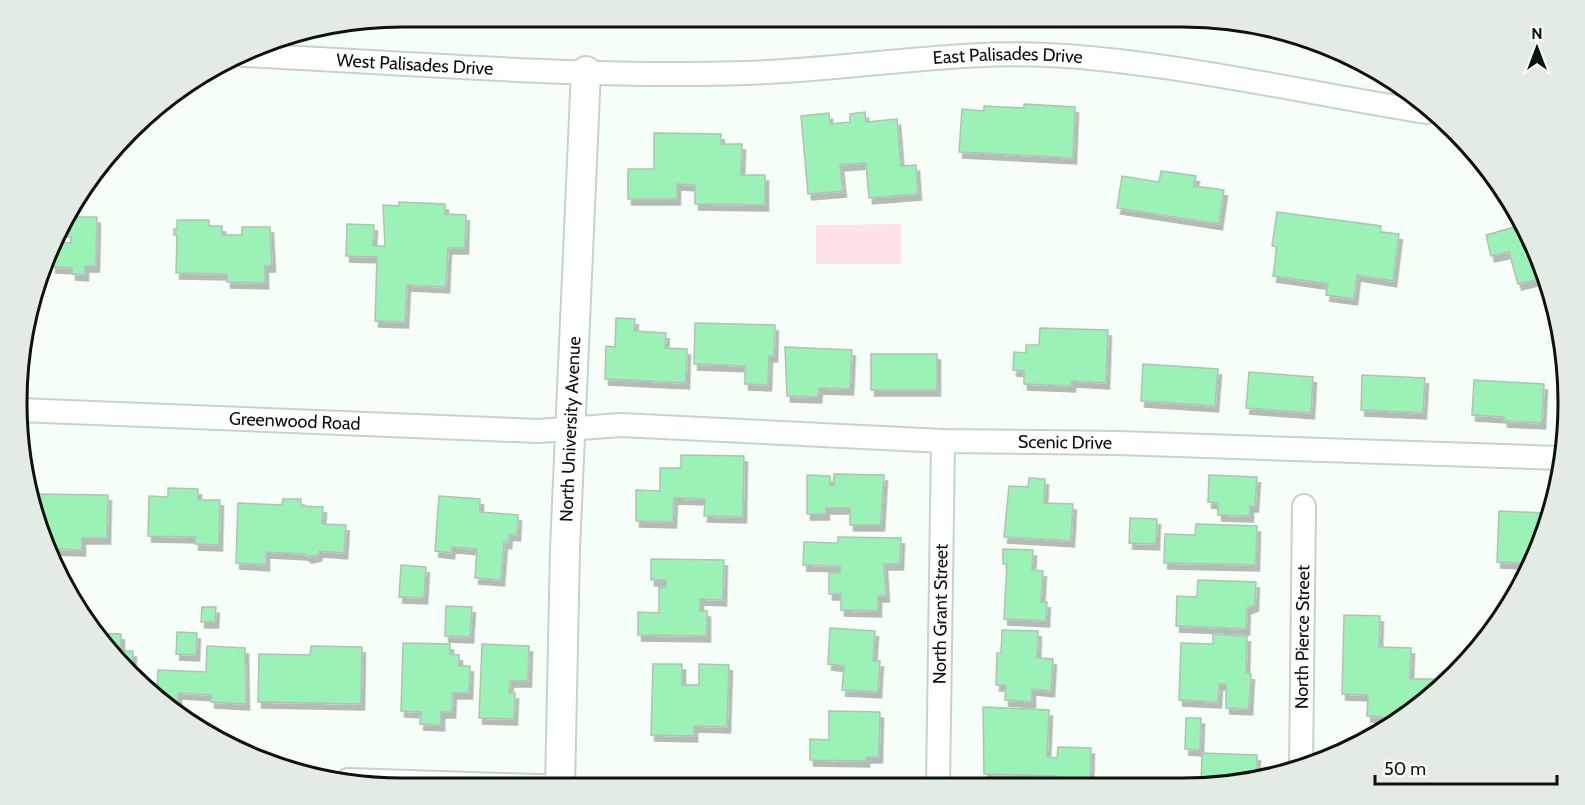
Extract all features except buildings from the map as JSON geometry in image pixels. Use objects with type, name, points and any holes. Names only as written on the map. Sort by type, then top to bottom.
[{"type":"street","name":"East Palisades Drive","points":[[586,71],[747,73],[956,55],[1064,56],[1161,66],[1418,111]]},
{"type":"street","name":"West Palisades Drive","points":[[258,57],[586,71]]},
{"type":"street","name":"North University Avenue","points":[[563,778],[570,429],[586,71]]},
{"type":"street","name":"Greenwood Road","points":[[27,410],[538,431],[570,429]]},
{"type":"street","name":"Scenic Drive","points":[[570,429],[621,425],[943,441],[1118,443],[1554,458]]},
{"type":"street","name":"North Grant Street","points":[[938,778],[943,441]]},
{"type":"street","name":"North Pierce Street","points":[[1301,759],[1304,506]]},
{"type":"shaded area","points":[[901,224],[901,264],[816,264],[816,225]]}]
